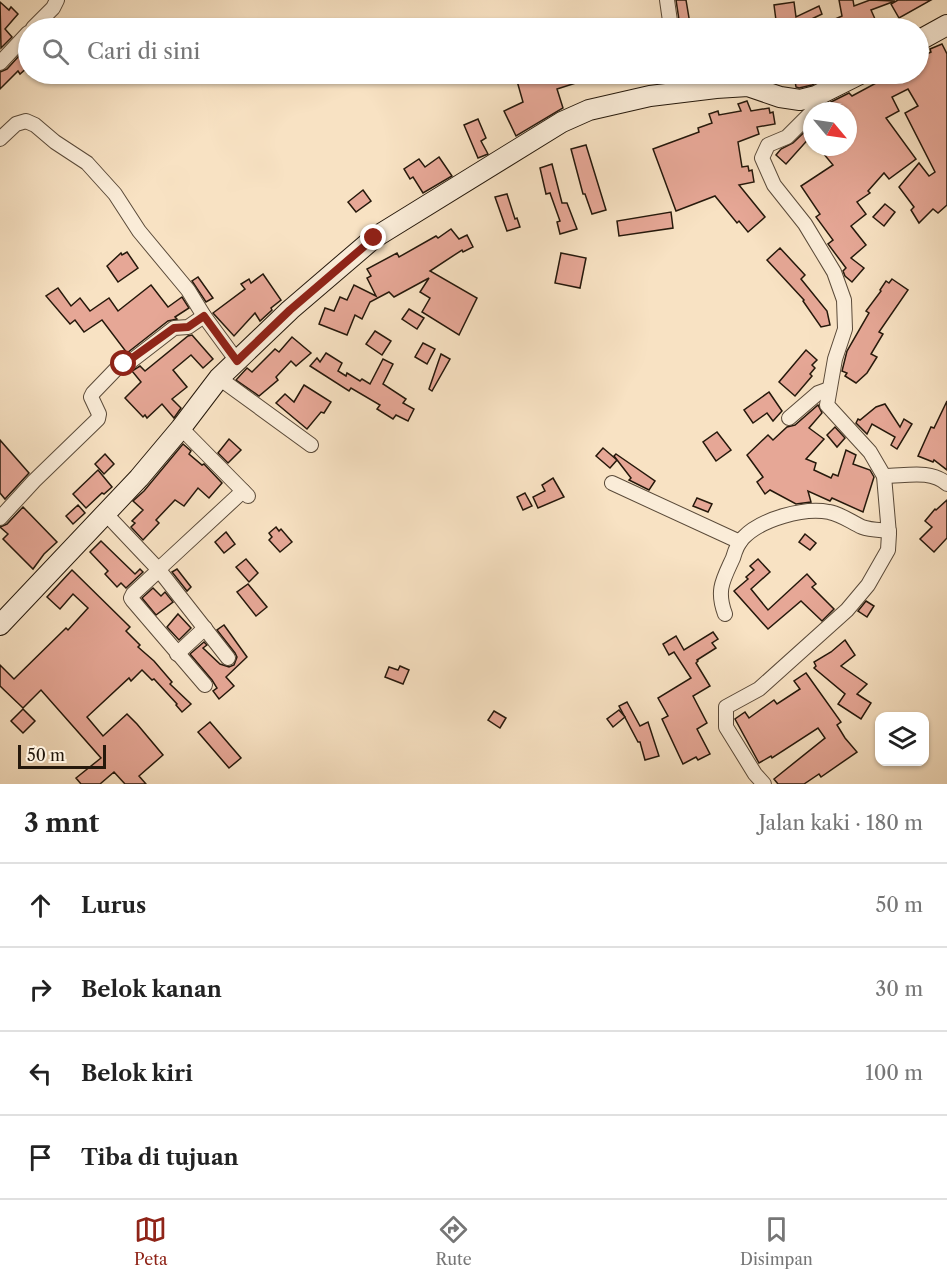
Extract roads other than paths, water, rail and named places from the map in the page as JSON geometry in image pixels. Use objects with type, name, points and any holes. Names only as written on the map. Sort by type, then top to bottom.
[{"type":"main road","points":[[929,35],[947,25]]},
{"type":"main road","points":[[820,102],[846,84]]},
{"type":"main road","points":[[0,625],[139,478],[219,378],[290,310],[374,238],[562,122],[589,110],[650,96],[748,86],[780,97],[805,102]]},
{"type":"street","points":[[42,18],[57,0]]},
{"type":"street","points":[[667,0],[670,18]]},
{"type":"street","points":[[0,63],[18,44]]},
{"type":"street","points":[[678,84],[680,94]]},
{"type":"street","points":[[764,784],[755,774],[726,727],[726,707],[759,689],[847,610],[868,585],[888,550],[889,531],[884,476],[870,452],[827,405],[835,359],[845,329],[844,300],[834,272],[805,224],[774,185],[762,158],[768,145],[787,136],[803,118]]},
{"type":"street","points":[[0,139],[16,124],[26,121],[35,125],[87,163],[115,194],[139,231],[188,291],[237,361]]},
{"type":"street","points":[[0,518],[98,418],[99,411],[91,395],[119,366],[130,362],[174,328],[188,327],[204,316]]},
{"type":"street","points":[[219,378],[311,445]]},
{"type":"street","points":[[789,418],[818,393],[829,389]]},
{"type":"street","points":[[181,428],[245,493],[162,566],[131,597],[205,685]]},
{"type":"street","points":[[884,476],[936,476],[947,484]]},
{"type":"street","points":[[612,483],[740,543]]},
{"type":"street","points":[[725,614],[720,600],[720,590],[740,543],[749,533],[768,522],[795,513],[830,512],[863,527],[889,531]]},
{"type":"street","points":[[105,513],[159,570],[228,658]]},
{"type":"street","points":[[177,654],[205,628]]}]
